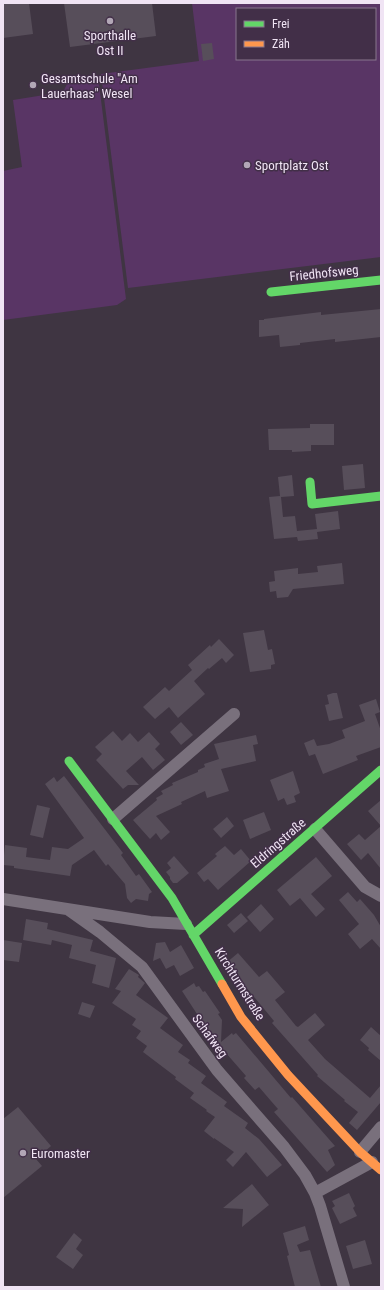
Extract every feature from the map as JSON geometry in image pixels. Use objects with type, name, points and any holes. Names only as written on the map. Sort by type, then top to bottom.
[{"type":"street","name":"Friedhofsweg","points":[[271,292],[381,280]]},
{"type":"street","points":[[310,482],[312,504],[381,496]]},
{"type":"street","points":[[113,819],[234,714]]},
{"type":"street","name":"Kirchturmstraße","points":[[69,761],[172,898],[241,1017],[288,1075],[360,1152],[376,1166]]},
{"type":"street","name":"Eldringstraße","points":[[193,935],[381,770]]},
{"type":"street","points":[[315,829],[365,887],[381,896]]},
{"type":"street","name":"Schafweg","points":[[3,899],[150,922],[186,924]]},
{"type":"street","name":"Schafweg","points":[[69,910],[100,932],[142,967],[217,1070],[284,1147],[316,1193],[344,1287]]},
{"type":"street","points":[[360,1152],[381,1127]]},
{"type":"street","points":[[316,1193],[376,1166]]},
{"type":"shaded area","name":"Sportplatz Ost","points":[[192,3],[381,3],[381,257],[128,288],[101,74],[199,61]]},
{"type":"shaded area","points":[[98,76],[126,299],[117,305],[3,320],[3,171],[22,167],[13,100],[63,92],[69,80]]},
{"type":"building","points":[[3,3],[29,3],[33,34],[3,38]]},
{"type":"building","name":"Sporthalle Ost II","points":[[64,3],[152,3],[156,36],[70,47]]},
{"type":"building","points":[[212,43],[214,59],[203,61],[201,44]]},
{"type":"building","points":[[381,309],[381,337],[335,342],[335,339],[280,347],[279,335],[259,337],[259,320],[321,312],[321,315]]},
{"type":"building","points":[[310,424],[334,424],[334,445],[311,445],[311,451],[292,452],[292,450],[269,450],[268,429],[310,428]]},
{"type":"building","points":[[363,464],[365,488],[344,490],[342,466]]},
{"type":"building","points":[[292,475],[294,496],[281,497],[283,517],[295,516],[297,531],[317,529],[315,514],[338,511],[340,529],[317,532],[318,539],[298,541],[297,537],[274,539],[269,497],[280,496],[278,477]]},
{"type":"building","points":[[342,563],[344,584],[293,589],[288,597],[277,598],[276,591],[270,592],[269,582],[275,581],[274,571],[298,568],[298,574],[318,572],[317,566]]},
{"type":"building","points":[[264,630],[268,650],[272,649],[275,664],[271,665],[271,669],[250,672],[243,633]]},
{"type":"building","points":[[219,639],[234,655],[226,663],[222,658],[194,681],[205,694],[178,718],[169,707],[155,719],[143,707],[165,687],[169,691],[192,670],[188,665]]},
{"type":"building","points":[[337,693],[343,718],[329,721],[325,705],[329,704],[327,695]]},
{"type":"building","points":[[376,699],[380,712],[375,714],[381,731],[381,747],[356,756],[358,760],[323,774],[315,754],[309,756],[304,743],[314,739],[317,746],[329,744],[345,738],[342,730],[365,721],[359,705]]},
{"type":"building","points":[[181,722],[193,735],[181,745],[170,732]]},
{"type":"building","points":[[113,731],[122,741],[130,733],[138,742],[149,732],[160,744],[155,749],[165,760],[153,770],[142,757],[126,771],[139,785],[128,785],[123,789],[96,760],[102,754],[95,747]]},
{"type":"building","points":[[256,735],[258,744],[253,745],[256,761],[221,769],[229,791],[207,798],[205,791],[156,816],[170,832],[161,840],[156,833],[150,839],[133,820],[157,800],[156,798],[163,794],[161,791],[173,785],[172,783],[198,772],[198,770],[205,767],[204,764],[219,759],[214,744]]},
{"type":"building","points":[[293,771],[300,793],[294,796],[296,802],[287,805],[284,798],[278,801],[270,780]]},
{"type":"building","points":[[64,776],[123,853],[121,855],[136,876],[139,874],[152,892],[149,894],[148,901],[136,899],[131,903],[127,898],[125,884],[108,864],[106,866],[94,850],[72,865],[70,876],[3,865],[5,845],[27,848],[26,857],[50,860],[52,847],[68,849],[84,838],[45,784],[54,777],[57,782]]},
{"type":"building","points":[[381,800],[381,826],[368,811]]},
{"type":"building","points":[[37,805],[50,808],[43,838],[30,835]]},
{"type":"building","points":[[264,812],[271,830],[250,839],[243,820]]},
{"type":"building","points":[[227,817],[234,826],[221,838],[213,829]]},
{"type":"building","points":[[381,826],[381,869],[368,853],[361,860],[347,844],[359,834],[365,840]]},
{"type":"building","points":[[225,846],[234,855],[241,849],[251,861],[218,890],[208,879],[204,882],[197,873],[217,856],[215,854]]},
{"type":"building","points":[[174,856],[189,873],[177,883],[173,883],[166,872],[171,868],[167,863]]},
{"type":"building","points":[[316,857],[332,876],[311,894],[325,909],[316,917],[300,898],[290,906],[277,890]]},
{"type":"building","points":[[348,892],[357,902],[360,899],[374,915],[381,927],[381,949],[372,939],[360,949],[348,934],[359,924],[339,900]]},
{"type":"building","points":[[261,904],[274,919],[260,932],[247,917]]},
{"type":"building","points":[[241,913],[248,921],[234,933],[227,925]]},
{"type":"building","points":[[26,919],[48,923],[47,929],[93,940],[90,951],[116,958],[109,988],[92,983],[96,965],[69,958],[72,945],[52,940],[51,945],[23,940]]},
{"type":"building","points":[[3,940],[22,943],[19,962],[3,960]]},
{"type":"building","points":[[165,942],[170,952],[181,945],[194,968],[180,976],[174,965],[166,969],[160,958],[153,961],[156,943]]},
{"type":"building","points":[[238,953],[259,977],[267,971],[285,992],[275,1000],[296,1026],[298,1027],[315,1013],[325,1025],[308,1040],[325,1059],[370,1098],[381,1085],[381,1102],[357,1130],[349,1123],[358,1112],[317,1076],[318,1075],[272,1023],[274,1021],[226,963]]},
{"type":"building","points":[[129,969],[139,975],[138,977],[145,983],[136,995],[168,1018],[160,1028],[183,1045],[178,1052],[190,1060],[188,1063],[206,1076],[201,1083],[227,1102],[224,1106],[248,1123],[245,1128],[259,1139],[282,1165],[267,1177],[246,1152],[233,1167],[226,1160],[234,1152],[204,1131],[215,1117],[190,1098],[194,1093],[143,1052],[147,1046],[136,1038],[141,1031],[132,1025],[136,1019],[112,1003],[121,991],[115,989]]},
{"type":"building","points":[[194,983],[196,987],[199,986],[203,992],[205,991],[220,1013],[218,1014],[222,1020],[221,1042],[232,1033],[233,1035],[236,1033],[291,1098],[292,1097],[335,1146],[328,1150],[335,1165],[327,1172],[274,1112],[278,1109],[259,1087],[255,1090],[244,1078],[246,1076],[212,1037],[182,991]]},
{"type":"building","points":[[82,1002],[95,1006],[90,1018],[78,1014]]},
{"type":"building","points":[[371,1027],[381,1036],[381,1061],[368,1050],[369,1048],[360,1040]]},
{"type":"building","name":"Euromaster","points":[[18,1107],[51,1146],[36,1159],[42,1166],[3,1198],[3,1119]]},
{"type":"building","points":[[252,1184],[269,1205],[242,1227],[243,1209],[223,1208]]},
{"type":"building","points":[[349,1193],[355,1206],[353,1208],[357,1216],[340,1224],[332,1208],[335,1206],[332,1201]]},
{"type":"building","points":[[305,1226],[309,1240],[297,1245],[300,1252],[310,1250],[321,1287],[295,1287],[283,1233]]},
{"type":"building","points":[[74,1233],[82,1240],[76,1249],[83,1255],[73,1269],[56,1257]]},
{"type":"building","points":[[365,1240],[372,1264],[353,1269],[346,1246]]},
{"type":"traffic: fast","points":[[271,292],[381,280]]},
{"type":"traffic: fast","points":[[310,482],[312,504],[381,496]]},
{"type":"traffic: fast","points":[[69,761],[172,898],[222,984]]},
{"type":"traffic: fast","points":[[193,935],[381,770]]},
{"type":"traffic: slow","points":[[222,984],[241,1017],[288,1075],[360,1152],[381,1170]]},
{"type":"place","name":"Sporthalle Ost II","points":[[110,21]]},
{"type":"place","name":"Gesamtschule \"Am Lauerhaas\" Wesel","points":[[33,85]]},
{"type":"place","name":"Sportplatz Ost","points":[[247,165]]},
{"type":"place","name":"Euromaster","points":[[23,1153]]}]
